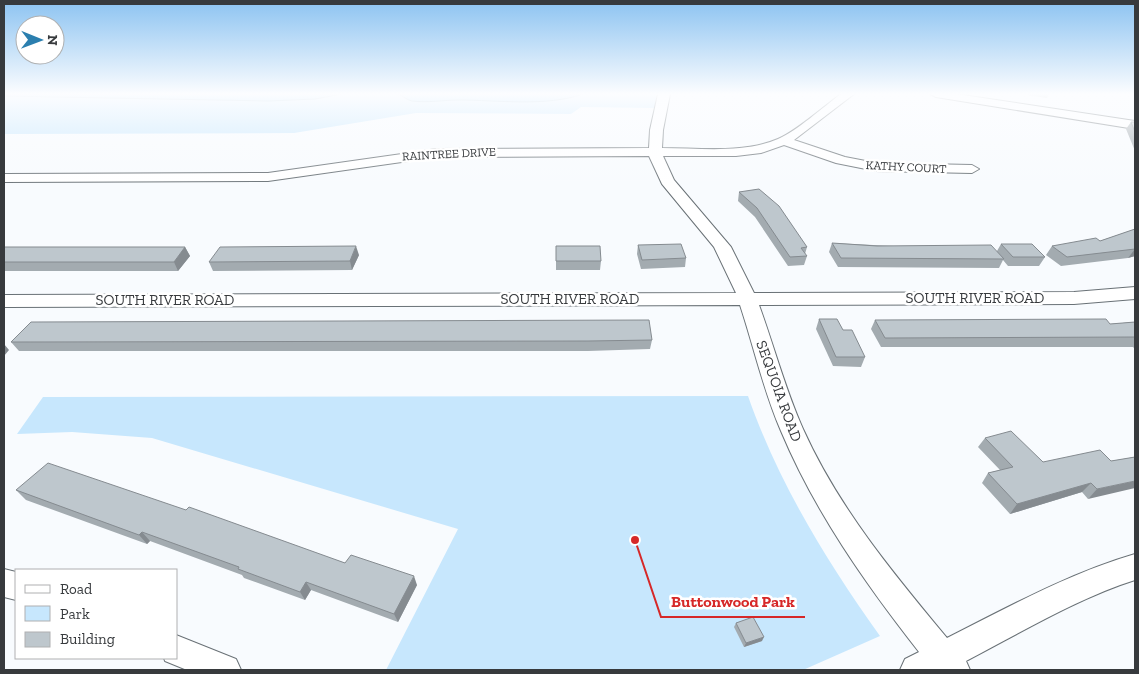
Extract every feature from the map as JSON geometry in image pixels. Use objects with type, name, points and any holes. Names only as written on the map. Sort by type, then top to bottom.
[{"type":"street","name":"SEQUOIA ROAD","points":[[659,125],[655,142],[658,162],[671,186],[723,247],[734,268],[791,428],[814,474],[847,529],[948,663]]},
{"type":"street","name":"RAINTREE DRIVE","points":[[4,178],[259,177],[308,173],[424,153],[736,152],[761,149],[784,141],[805,125]]},
{"type":"street","name":"KATHY COURT","points":[[784,141],[832,158],[863,165],[890,168],[972,169]]},
{"type":"street","name":"SOUTH RIVER ROAD","points":[[4,301],[1074,298],[1135,293]]},
{"type":"street","points":[[916,670],[948,663],[1098,581],[1135,567]]},
{"type":"street","points":[[178,651],[225,670]]},
{"type":"green space","points":[[4,125],[340,125],[294,133],[4,134]]},
{"type":"green space","points":[[748,396],[774,459],[805,521],[841,579],[880,636],[803,670],[386,670],[458,529],[152,438],[72,432],[17,434],[43,397]]},
{"type":"building","points":[[759,189],[779,206],[807,247],[801,248],[807,256],[790,257],[757,208],[739,192]]},
{"type":"building","points":[[1135,229],[1135,249],[1067,257],[1052,246],[1096,238],[1100,241]]},
{"type":"building","points":[[832,243],[877,246],[991,245],[1004,259],[841,258]]},
{"type":"building","points":[[681,244],[686,258],[642,260],[638,245]]},
{"type":"building","points":[[1001,244],[1032,244],[1045,257],[1013,257]]},
{"type":"building","points":[[356,246],[350,261],[209,262],[220,247]]},
{"type":"building","points":[[556,246],[600,246],[601,261],[556,261]]},
{"type":"building","points":[[4,247],[185,247],[174,262],[4,262]]},
{"type":"building","points":[[819,319],[837,319],[843,330],[852,330],[865,357],[836,357]]},
{"type":"building","points":[[1106,319],[1110,324],[1135,322],[1135,337],[885,338],[875,320]]},
{"type":"building","points":[[649,320],[652,340],[11,342],[31,322]]},
{"type":"building","points":[[1011,431],[1043,462],[1100,450],[1111,461],[1135,457],[1135,481],[1097,489],[1091,483],[1017,504],[988,473],[1013,467],[985,438]]},
{"type":"building","points":[[48,463],[186,510],[189,507],[345,563],[351,555],[414,576],[394,614],[306,582],[300,592],[238,569],[239,567],[142,532],[139,535],[16,490]]},
{"type":"building","points":[[753,617],[764,637],[746,643],[736,623]]},
{"type":"place","name":"Buttonwood Park","points":[[635,540]]}]
